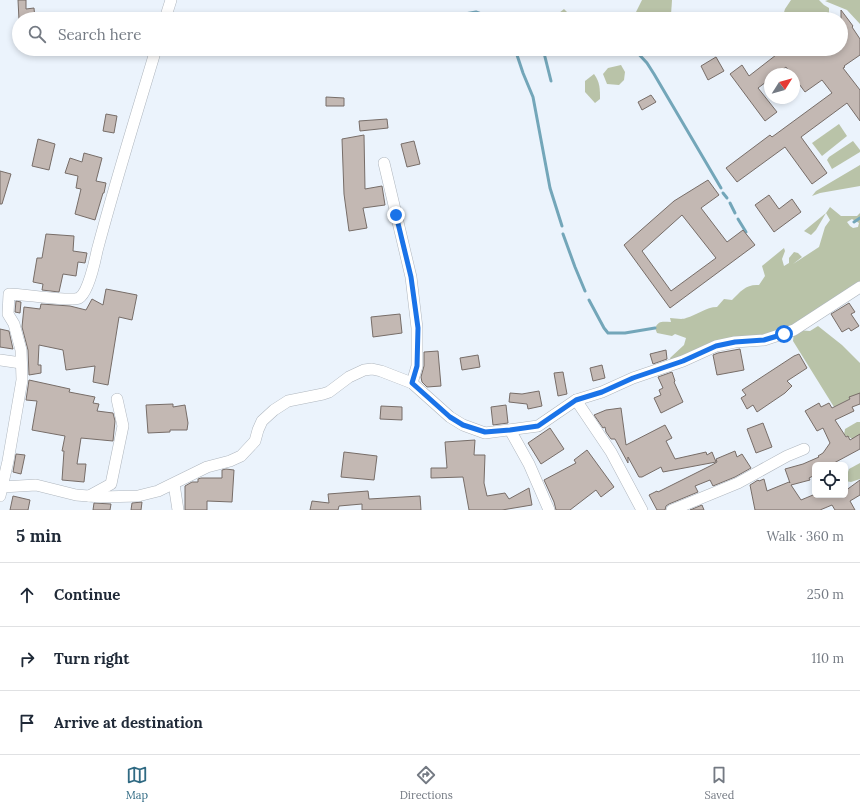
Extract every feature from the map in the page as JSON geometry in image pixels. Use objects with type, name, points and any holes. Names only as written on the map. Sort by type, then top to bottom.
[{"type":"street","points":[[167,12],[171,0]]},
{"type":"street","points":[[154,56],[97,253],[86,289],[82,296],[77,299],[67,300],[9,294],[8,314],[14,324],[21,350],[22,380],[1,492],[36,485],[76,495],[88,496],[138,496],[158,491],[206,467],[230,461],[241,456],[255,441],[262,421],[274,410],[288,401],[329,392],[349,377],[364,370],[372,369],[412,383],[450,417],[463,425],[485,432],[538,426],[576,400],[602,392],[633,378],[683,361],[716,346],[735,342],[764,340],[784,334],[800,326],[860,287]]},
{"type":"street","points":[[384,163],[411,277],[417,320],[417,366],[412,383]]},
{"type":"street","points":[[0,360],[21,364]]},
{"type":"street","points":[[88,496],[111,484],[123,426],[117,399]]},
{"type":"street","points":[[576,400],[611,452],[642,510]]},
{"type":"street","points":[[510,430],[529,464],[550,510]]},
{"type":"street","points":[[672,510],[738,484],[787,456],[804,449]]},
{"type":"street","points":[[174,484],[178,510]]},
{"type":"green space","points":[[642,0],[672,0],[671,12],[636,12]]},
{"type":"green space","points":[[791,0],[819,0],[829,8],[829,12],[784,12]]},
{"type":"green space","points":[[860,0],[860,24],[847,10],[825,1]]},
{"type":"green space","points":[[564,9],[567,12],[560,12]]},
{"type":"green space","points":[[621,65],[625,72],[624,80],[619,85],[607,84],[603,74],[608,68]]},
{"type":"green space","points":[[594,74],[599,83],[600,92],[600,99],[595,103],[585,92],[585,81]]},
{"type":"green space","points":[[839,124],[847,136],[822,156],[812,143]]},
{"type":"green space","points":[[853,141],[860,152],[832,169],[827,160],[829,157]]},
{"type":"green space","points":[[860,165],[860,186],[820,193],[812,196],[816,191]]},
{"type":"green space","points":[[830,207],[841,216],[857,216],[860,213],[860,284],[796,330],[810,331],[818,326],[842,345],[860,363],[860,394],[834,407],[793,341],[794,331],[733,343],[672,364],[670,358],[684,345],[686,338],[675,334],[672,336],[657,333],[655,328],[658,324],[662,322],[671,322],[670,318],[684,319],[709,308],[717,307],[724,299],[732,300],[747,287],[759,285],[765,276],[762,266],[784,248],[785,251],[782,259],[784,266],[789,263],[789,258],[794,252],[798,253],[802,257],[793,264],[819,247],[825,227],[830,220],[826,213]],"holes":[[[852,219],[859,223],[858,227],[853,228],[847,222]]]},
{"type":"green space","points":[[826,213],[816,230],[811,235],[804,231]]},
{"type":"green space","points":[[857,422],[860,422],[860,442],[844,435],[845,429]]},
{"type":"green space","points":[[860,463],[860,479],[848,482],[849,469]]},
{"type":"building","points":[[18,0],[26,0],[26,9],[34,8],[34,12],[19,12]]},
{"type":"building","points":[[848,19],[853,26],[852,27],[860,39],[860,55],[843,68],[860,90],[860,121],[847,103],[801,137],[827,173],[812,184],[785,147],[737,182],[726,168],[770,135],[772,137],[832,93],[822,80],[805,92],[800,85],[800,68],[764,68],[764,84],[758,88],[764,96],[764,104],[771,104],[777,112],[765,121],[730,74],[742,65],[749,76],[775,56],[848,56]]},
{"type":"building","points":[[716,57],[724,71],[708,80],[701,66]]},
{"type":"building","points":[[651,95],[656,102],[642,110],[638,102]]},
{"type":"building","points":[[326,97],[344,98],[344,106],[326,106]]},
{"type":"building","points":[[106,114],[117,116],[114,133],[103,131]]},
{"type":"building","points":[[387,119],[388,128],[360,131],[359,121]]},
{"type":"building","points":[[364,135],[365,189],[382,186],[385,205],[363,208],[367,228],[349,231],[344,194],[342,139]]},
{"type":"building","points":[[38,139],[55,144],[49,170],[32,166]]},
{"type":"building","points":[[414,141],[420,164],[407,167],[401,144]]},
{"type":"building","points":[[84,153],[102,158],[96,181],[106,183],[95,220],[75,214],[81,189],[76,188],[78,176],[65,173],[70,158],[82,162]]},
{"type":"building","points":[[0,171],[11,174],[2,204],[0,204]]},
{"type":"building","points":[[708,180],[719,195],[701,208],[727,242],[743,230],[755,245],[670,308],[624,245],[674,201]],"holes":[[[682,215],[716,258],[671,291],[642,251]]]},
{"type":"building","points":[[769,195],[779,209],[792,199],[801,212],[774,232],[755,205]]},
{"type":"building","points":[[46,234],[74,236],[73,251],[87,253],[85,263],[78,262],[76,276],[63,274],[59,292],[42,290],[43,284],[33,282],[37,258],[42,258]]},
{"type":"building","points":[[106,289],[137,295],[132,320],[119,317],[108,385],[93,382],[95,366],[66,370],[63,350],[39,345],[38,365],[41,365],[41,373],[29,375],[28,350],[22,327],[24,307],[40,309],[41,304],[70,306],[86,310],[92,299],[103,305]]},
{"type":"building","points":[[16,301],[21,302],[20,313],[15,312]]},
{"type":"building","points":[[849,303],[855,312],[851,314],[859,326],[851,331],[849,328],[842,332],[831,314]]},
{"type":"building","points":[[400,314],[402,333],[373,337],[371,317]]},
{"type":"building","points":[[0,329],[9,331],[13,349],[0,347]]},
{"type":"building","points":[[740,349],[744,370],[717,375],[713,355]]},
{"type":"building","points":[[666,350],[667,359],[653,364],[650,354]]},
{"type":"building","points":[[438,351],[441,386],[427,387],[422,382],[421,377],[424,366],[424,352]]},
{"type":"building","points":[[799,354],[807,368],[787,381],[792,386],[785,393],[757,412],[753,405],[747,409],[741,398],[746,395],[742,390]]},
{"type":"building","points":[[478,355],[480,367],[462,370],[460,358]]},
{"type":"building","points":[[602,365],[605,378],[593,381],[590,368]]},
{"type":"building","points":[[563,372],[567,394],[558,396],[554,373]]},
{"type":"building","points":[[672,372],[674,382],[683,402],[661,413],[654,398],[661,395],[659,390],[663,388],[658,377]]},
{"type":"building","points":[[29,380],[70,389],[69,392],[95,397],[93,403],[99,404],[97,411],[113,413],[115,421],[113,441],[81,438],[77,464],[86,464],[84,482],[62,480],[64,451],[62,451],[65,436],[32,430],[37,401],[26,400]]},
{"type":"building","points":[[539,391],[542,406],[528,409],[527,404],[509,402],[510,393],[522,394]]},
{"type":"building","points":[[860,393],[860,404],[852,407],[854,411],[835,420],[846,437],[848,436],[850,440],[860,434],[860,449],[836,462],[812,462],[812,476],[809,478],[810,480],[791,485],[801,500],[812,495],[812,498],[848,498],[848,489],[860,480],[860,495],[850,501],[855,510],[835,510],[832,505],[820,510],[755,510],[750,485],[758,480],[764,479],[767,491],[789,482],[790,483],[785,469],[803,464],[819,457],[818,456],[823,453],[830,443],[823,428],[817,431],[805,411],[819,403],[821,407],[829,403],[832,408],[850,399],[849,397]]},
{"type":"building","points":[[173,404],[173,407],[185,405],[188,423],[187,430],[170,430],[170,432],[148,433],[146,405]]},
{"type":"building","points":[[506,405],[508,423],[493,425],[491,407]]},
{"type":"building","points":[[381,406],[402,407],[402,420],[380,419]]},
{"type":"building","points":[[621,408],[626,445],[665,425],[672,438],[666,441],[675,459],[706,452],[707,455],[712,452],[716,462],[663,472],[661,467],[642,477],[639,477],[628,457],[628,463],[615,439],[611,439],[606,432],[605,427],[603,428],[594,415],[606,410]]},
{"type":"building","points":[[763,423],[772,447],[756,453],[747,429]]},
{"type":"building","points":[[550,428],[564,449],[541,464],[528,443]]},
{"type":"building","points":[[475,440],[474,455],[485,455],[484,483],[487,496],[505,493],[509,499],[529,488],[532,505],[502,510],[469,510],[463,477],[431,478],[431,468],[447,468],[445,442]]},
{"type":"building","points":[[587,450],[614,487],[601,497],[596,490],[570,510],[556,510],[544,480],[576,463],[574,460]]},
{"type":"building","points":[[735,451],[737,457],[742,454],[751,468],[735,477],[713,486],[710,480],[695,486],[698,492],[669,504],[666,506],[665,510],[657,510],[649,495],[712,465],[717,462],[716,459]]},
{"type":"building","points":[[344,452],[377,456],[374,480],[341,477]]},
{"type":"building","points":[[16,454],[25,455],[21,474],[13,472]]},
{"type":"building","points":[[222,470],[234,470],[232,502],[207,501],[207,510],[185,510],[185,486],[192,482],[198,482],[198,479],[201,478],[222,478]]},
{"type":"building","points":[[368,491],[369,499],[420,496],[421,510],[362,510],[362,504],[339,506],[338,510],[310,510],[312,501],[329,503],[328,494]]},
{"type":"building","points":[[13,496],[30,500],[28,510],[10,510]]},
{"type":"building","points":[[142,502],[141,510],[131,510],[132,503]]},
{"type":"building","points":[[94,503],[111,504],[110,510],[93,510]]},
{"type":"building","points":[[702,505],[704,510],[690,510]]},
{"type":"waterway","points":[[517,56],[533,97],[550,188],[562,226]]},
{"type":"waterway","points":[[545,56],[551,81]]},
{"type":"waterway","points":[[640,56],[654,74],[721,188]]},
{"type":"waterway","points":[[723,193],[727,198]]},
{"type":"waterway","points":[[730,203],[735,213]]},
{"type":"waterway","points":[[854,222],[860,218]]},
{"type":"waterway","points":[[738,219],[746,232]]},
{"type":"waterway","points":[[563,234],[585,291]]},
{"type":"waterway","points":[[589,300],[608,333],[625,333],[655,328]]},
{"type":"route","points":[[396,215],[411,277],[418,328],[417,366],[412,383],[450,417],[463,425],[474,429],[485,432],[538,426],[576,400],[602,392],[633,378],[683,361],[716,346],[735,342],[764,340],[784,334]]}]
